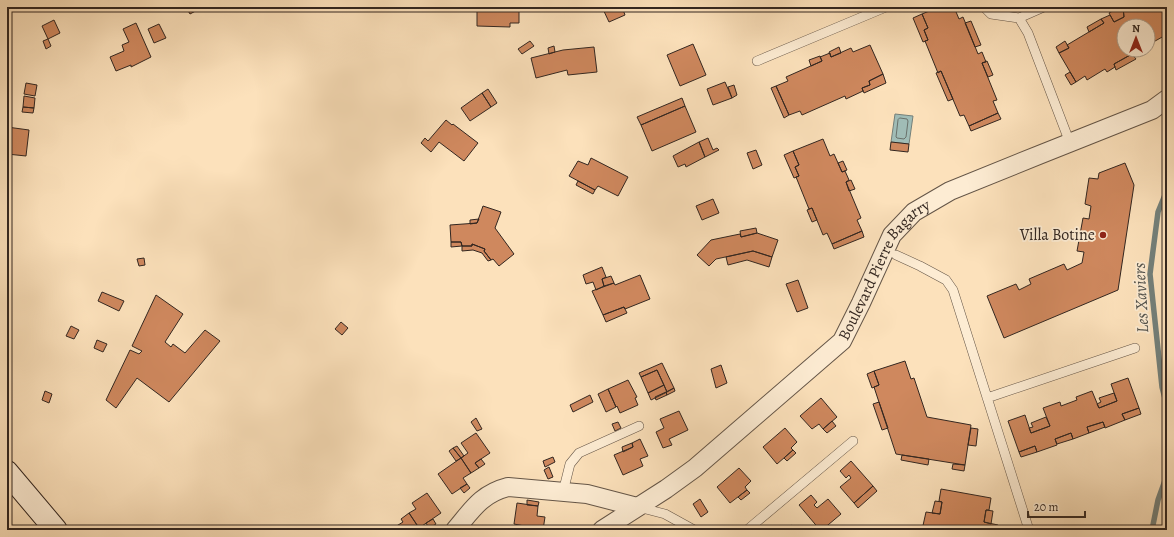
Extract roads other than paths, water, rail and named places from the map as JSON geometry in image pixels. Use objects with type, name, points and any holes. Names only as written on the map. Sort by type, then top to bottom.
[{"type":"street","name":"Boulevard Pierre Bagarry","points":[[602,530],[695,468],[842,341],[892,235],[914,212],[950,191],[1152,110],[1167,99]]},
{"type":"street","points":[[7,472],[56,530]]},
{"type":"street","points":[[455,530],[480,500],[495,490],[508,486],[587,494],[637,507]]},
{"type":"lane","points":[[757,61],[886,7]]},
{"type":"lane","points":[[984,7],[991,14],[1019,18],[1044,7]]},
{"type":"lane","points":[[1019,18],[1028,33],[1070,143]]},
{"type":"lane","points":[[896,255],[946,280],[953,290],[1029,530]]},
{"type":"lane","points":[[987,398],[1135,348]]},
{"type":"lane","points":[[563,492],[570,464],[579,453],[639,426]]},
{"type":"lane","points":[[747,530],[853,440]]},
{"type":"lane","points":[[637,507],[665,514],[694,530]]},
{"type":"water","points":[[895,114],[913,116],[909,144],[891,142]]},
{"type":"waterway","name":"Les Xaviers","points":[[1167,190],[1158,212],[1150,274],[1162,387],[1167,406]]},
{"type":"waterway","points":[[1152,530],[1158,500],[1167,475]]},
{"type":"place","name":"Villa Botine","points":[[1103,235]]}]
